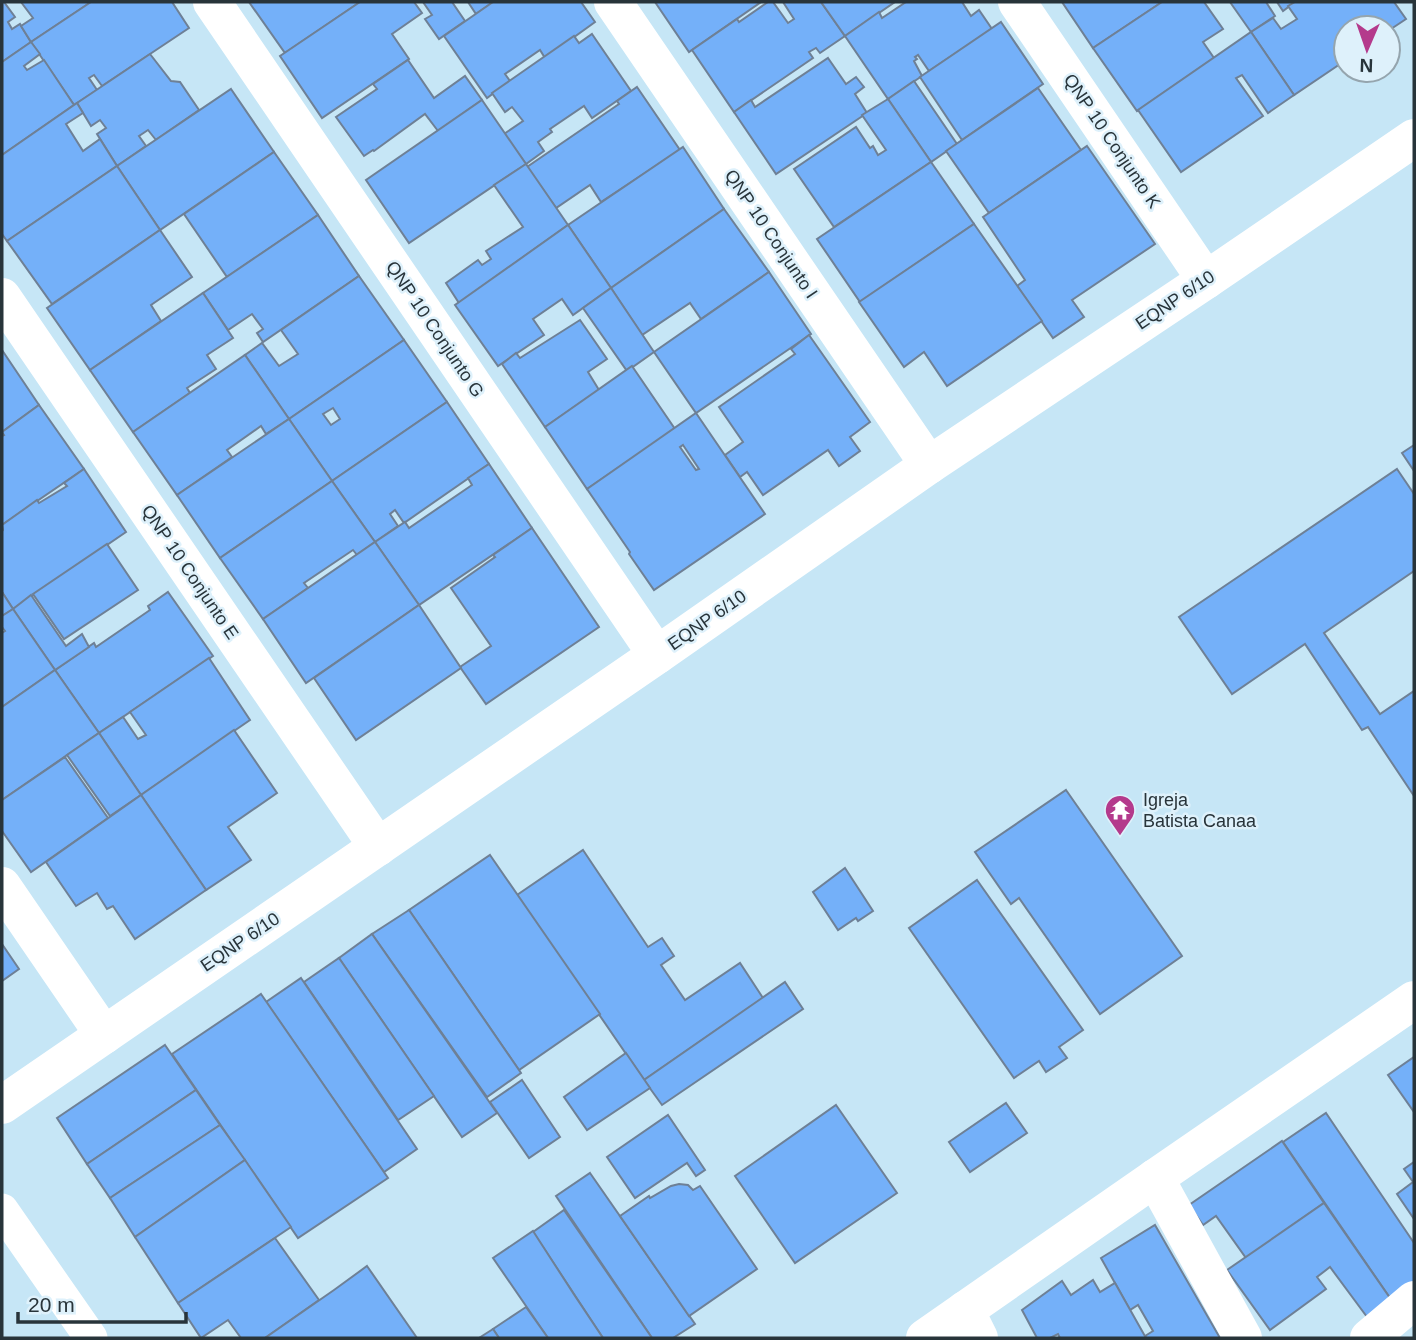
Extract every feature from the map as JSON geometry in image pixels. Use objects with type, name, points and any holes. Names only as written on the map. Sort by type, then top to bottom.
[{"type":"street","name":"QNP 10 Conjunto G","points":[[212,2],[657,655]]},
{"type":"street","name":"QNP 10 Conjunto I","points":[[612,2],[929,465]]},
{"type":"street","name":"QNP 10 Conjunto K","points":[[1017,2],[1206,280]]},
{"type":"street","name":"EQNP 6/10","points":[[2,1105],[929,465],[1414,138]]},
{"type":"street","name":"QNP 10 Conjunto E","points":[[2,297],[378,847]]},
{"type":"street","points":[[2,886],[104,1035]]},
{"type":"street","points":[[925,1338],[972,1324],[1154,1178],[1414,1000]]},
{"type":"street","points":[[1154,1178],[1243,1338]]},
{"type":"street","points":[[1369,1338],[1414,1300]]},
{"type":"lane","points":[[2,1210],[91,1338]]},
{"type":"building","points":[[2,2],[15,17],[8,22],[12,29],[20,24],[31,42],[2,62]]},
{"type":"building","points":[[21,2],[91,2],[31,42],[21,26],[33,18]]},
{"type":"building","points":[[91,2],[172,2],[189,28],[102,86],[94,75],[89,78],[97,90],[74,105],[31,42]]},
{"type":"building","points":[[249,2],[360,2],[285,53]]},
{"type":"building","points":[[360,2],[414,2],[422,13],[392,34],[409,59],[322,118],[280,56]]},
{"type":"building","points":[[423,2],[452,2],[465,21],[439,39],[425,19],[432,15]]},
{"type":"building","points":[[468,2],[493,2],[476,14]]},
{"type":"building","points":[[493,2],[581,2],[595,22],[545,58],[540,50],[505,74],[510,81],[487,98],[444,36]]},
{"type":"building","points":[[655,2],[761,2],[689,52]]},
{"type":"building","points":[[768,2],[773,2],[788,23],[794,19],[783,2],[821,2],[845,36],[820,53],[816,48],[809,52],[813,58],[734,112],[692,50],[737,19],[739,22]]},
{"type":"building","points":[[821,2],[895,2],[845,36]]},
{"type":"building","points":[[906,2],[962,2],[971,16],[979,10],[992,29],[929,71],[918,55],[915,57],[917,59],[914,61],[922,76],[888,99],[845,36],[879,12],[882,18]]},
{"type":"building","points":[[1062,2],[1162,2],[1093,48]]},
{"type":"building","points":[[1162,2],[1204,2],[1223,29],[1203,42],[1214,58],[1137,111],[1093,48]]},
{"type":"building","points":[[1230,2],[1266,2],[1275,16],[1251,32]]},
{"type":"building","points":[[1277,2],[1295,2],[1283,11]]},
{"type":"building","points":[[1295,2],[1394,2],[1406,19],[1402,22],[1402,14],[1332,14],[1332,69],[1294,95],[1251,32],[1273,18],[1281,29],[1297,19],[1288,6]]},
{"type":"building","points":[[1001,22],[1043,84],[962,140],[920,77]]},
{"type":"building","points":[[1251,32],[1294,95],[1268,113],[1242,75],[1236,78],[1263,116],[1181,172],[1138,110]]},
{"type":"building","points":[[592,34],[631,91],[592,118],[584,106],[550,129],[552,132],[538,142],[544,151],[526,164],[504,134],[523,121],[512,107],[505,112],[492,93],[574,36],[579,43]]},
{"type":"building","points":[[31,42],[40,54],[24,66],[27,70],[44,60],[74,105],[2,155],[2,62]]},
{"type":"building","points":[[150,54],[171,81],[180,82],[199,110],[156,140],[148,130],[139,136],[146,146],[117,166],[97,134],[106,128],[100,120],[91,126],[77,103]]},
{"type":"building","points":[[828,58],[846,84],[856,77],[864,87],[855,94],[867,113],[776,174],[734,112],[751,100],[755,107]]},
{"type":"building","points":[[408,60],[434,98],[465,76],[482,100],[438,131],[425,114],[364,156],[336,117],[377,89],[373,84]]},
{"type":"building","points":[[914,81],[957,144],[931,162],[888,99]]},
{"type":"building","points":[[637,87],[680,150],[601,202],[590,185],[556,208],[527,167],[619,104],[617,101]]},
{"type":"building","points":[[1038,88],[1081,150],[989,213],[946,151]]},
{"type":"building","points":[[231,89],[274,152],[160,230],[117,166]]},
{"type":"building","points":[[888,99],[931,162],[834,227],[794,169],[856,127],[878,155],[886,150],[862,115]]},
{"type":"building","points":[[482,100],[526,164],[409,243],[366,180]]},
{"type":"building","points":[[77,103],[83,113],[66,124],[83,151],[100,139],[117,166],[7,241],[2,234],[2,155]]},
{"type":"building","points":[[1087,146],[1155,244],[1072,300],[1084,317],[1053,338],[1017,286],[1025,280],[983,217]]},
{"type":"building","points":[[683,147],[724,209],[611,288],[568,225]]},
{"type":"building","points":[[274,152],[318,215],[227,277],[184,214]]},
{"type":"building","points":[[931,162],[974,224],[860,302],[817,239]]},
{"type":"building","points":[[526,164],[568,225],[459,303],[446,283],[478,260],[482,265],[491,259],[486,251],[523,227],[494,185]]},
{"type":"building","points":[[117,166],[160,230],[52,304],[7,241]]},
{"type":"building","points":[[724,209],[769,272],[701,319],[690,303],[642,335],[611,288]]},
{"type":"building","points":[[318,215],[359,276],[263,342],[257,333],[263,329],[252,314],[228,330],[203,293]]},
{"type":"building","points":[[974,224],[1042,321],[947,386],[924,352],[904,367],[859,302]]},
{"type":"building","points":[[568,225],[611,288],[573,315],[562,299],[533,319],[544,335],[498,366],[455,305]]},
{"type":"building","points":[[160,230],[192,277],[151,305],[161,321],[90,370],[47,308]]},
{"type":"building","points":[[769,272],[811,334],[696,413],[654,352]]},
{"type":"building","points":[[359,276],[404,340],[289,419],[245,355],[262,343],[279,366],[298,354],[281,330]]},
{"type":"building","points":[[611,288],[654,352],[627,371],[583,308]]},
{"type":"building","points":[[203,293],[233,338],[207,355],[216,369],[187,388],[190,393],[133,432],[90,370]]},
{"type":"building","points":[[580,320],[607,359],[588,372],[599,390],[545,427],[502,364],[516,353],[520,358]]},
{"type":"building","points":[[809,335],[870,422],[850,437],[860,451],[839,466],[828,450],[763,495],[747,472],[740,477],[725,455],[743,442],[719,407],[795,354],[791,349]]},
{"type":"building","points":[[404,340],[447,402],[332,481],[289,419]],"holes":[[[333,408],[340,419],[331,425],[323,414]]]},
{"type":"building","points":[[2,350],[39,405],[2,432]]},
{"type":"building","points":[[245,355],[289,419],[266,434],[261,426],[227,450],[232,457],[177,495],[133,432]]},
{"type":"building","points":[[632,366],[675,429],[587,489],[545,427]]},
{"type":"building","points":[[447,402],[489,464],[404,523],[395,510],[390,514],[398,526],[375,542],[332,481]]},
{"type":"building","points":[[39,405],[84,469],[2,525],[2,432]]},
{"type":"building","points":[[696,413],[765,514],[654,590],[587,489]],"holes":[[[683,445],[699,469],[696,470],[680,447]]]},
{"type":"building","points":[[289,419],[332,481],[220,558],[177,495]]},
{"type":"building","points":[[1414,445],[1414,471],[1402,453]]},
{"type":"building","points":[[489,464],[532,528],[419,605],[375,542],[405,522],[409,528],[472,485],[468,478]]},
{"type":"building","points":[[84,469],[126,532],[13,609],[2,592],[2,525],[37,500],[39,503],[67,486],[64,483]]},
{"type":"building","points":[[1397,469],[1414,494],[1414,571],[1324,633],[1380,714],[1414,691],[1414,796],[1368,727],[1362,730],[1305,644],[1232,694],[1179,617]]},
{"type":"building","points":[[332,481],[375,542],[357,555],[353,550],[304,583],[308,588],[263,619],[220,558]]},
{"type":"building","points":[[532,528],[599,627],[486,704],[460,667],[491,646],[451,588]]},
{"type":"building","points":[[375,542],[419,605],[306,683],[263,619]]},
{"type":"building","points":[[107,544],[138,590],[64,639],[33,594]]},
{"type":"building","points":[[2,592],[13,609],[2,616]]},
{"type":"building","points":[[168,592],[213,656],[99,733],[55,670],[94,643],[96,647],[150,610],[148,606]]},
{"type":"building","points":[[31,595],[66,646],[82,634],[89,647],[55,670],[13,609]]},
{"type":"building","points":[[419,605],[461,668],[356,740],[314,678]]},
{"type":"building","points":[[13,609],[55,670],[2,707],[2,633],[5,631],[2,627],[2,616]]},
{"type":"building","points":[[209,658],[250,720],[141,795],[99,733],[123,717],[138,739],[146,735],[130,712]]},
{"type":"building","points":[[55,670],[99,733],[2,800],[2,707]]},
{"type":"building","points":[[234,730],[277,793],[228,827],[251,860],[206,890],[141,795]]},
{"type":"building","points":[[99,733],[141,795],[110,816],[67,755]]},
{"type":"building","points":[[65,757],[108,818],[31,872],[2,831],[2,800]]},
{"type":"building","points":[[1066,790],[1182,956],[1100,1014],[1019,898],[1011,904],[975,852]]},
{"type":"building","points":[[141,795],[206,890],[135,939],[113,906],[107,909],[97,893],[76,906],[46,862]]},
{"type":"building","points":[[583,850],[648,947],[662,938],[674,956],[661,965],[685,1000],[740,963],[763,998],[644,1080],[517,895]]},
{"type":"building","points":[[490,855],[600,1014],[519,1070],[409,910]]},
{"type":"building","points":[[845,868],[873,911],[838,930],[813,892]]},
{"type":"building","points":[[977,880],[1083,1030],[1059,1047],[1067,1058],[1046,1072],[1039,1061],[1014,1078],[909,928]]},
{"type":"building","points":[[409,910],[521,1073],[487,1097],[372,934]]},
{"type":"building","points":[[372,934],[497,1113],[462,1137],[339,958]]},
{"type":"building","points":[[2,944],[19,969],[2,981]]},
{"type":"building","points":[[339,958],[434,1096],[398,1120],[304,982]]},
{"type":"building","points":[[301,978],[417,1149],[384,1172],[266,1002]]},
{"type":"building","points":[[785,982],[803,1009],[662,1105],[644,1080]]},
{"type":"building","points":[[261,994],[388,1178],[298,1238],[172,1054]]},
{"type":"building","points":[[165,1045],[196,1090],[87,1164],[57,1118]]},
{"type":"building","points":[[626,1053],[650,1088],[587,1130],[564,1097]]},
{"type":"building","points":[[1414,1057],[1414,1112],[1388,1075]]},
{"type":"building","points":[[522,1080],[560,1137],[529,1158],[490,1102]]},
{"type":"building","points":[[196,1090],[220,1125],[110,1198],[87,1164]]},
{"type":"building","points":[[1006,1103],[1027,1133],[970,1172],[949,1142]]},
{"type":"building","points":[[836,1105],[897,1193],[795,1263],[735,1176]]},
{"type":"building","points":[[1326,1113],[1414,1243],[1414,1282],[1390,1298],[1283,1142]]},
{"type":"building","points":[[668,1115],[705,1170],[696,1176],[687,1163],[635,1198],[607,1157]]},
{"type":"building","points":[[220,1125],[245,1160],[135,1237],[110,1198]]},
{"type":"building","points":[[1282,1141],[1324,1203],[1246,1258],[1216,1216],[1203,1225],[1189,1205]]},
{"type":"building","points":[[245,1160],[291,1227],[178,1303],[135,1237]]},
{"type":"building","points":[[1414,1162],[1414,1219],[1397,1194],[1413,1182],[1404,1169]]},
{"type":"building","points":[[590,1173],[695,1324],[673,1338],[652,1338],[556,1196]]},
{"type":"building","points":[[679,1184],[688,1185],[693,1190],[700,1186],[757,1269],[689,1316],[620,1216],[649,1196],[650,1198]]},
{"type":"building","points":[[1324,1203],[1390,1298],[1370,1321],[1330,1267],[1317,1277],[1326,1289],[1270,1330],[1227,1270]]},
{"type":"building","points":[[564,1210],[652,1338],[603,1338],[533,1232]]},
{"type":"building","points":[[1155,1225],[1220,1338],[1146,1338],[1145,1336],[1153,1331],[1138,1305],[1130,1310],[1101,1258]]},
{"type":"building","points":[[533,1231],[603,1338],[548,1338],[493,1258]]},
{"type":"building","points":[[275,1238],[319,1300],[265,1338],[241,1338],[228,1320],[201,1338],[178,1303]]},
{"type":"building","points":[[367,1266],[417,1338],[265,1338],[334,1290]]},
{"type":"building","points":[[1093,1280],[1100,1292],[1115,1283],[1146,1338],[1060,1338],[1058,1334],[1050,1338],[1037,1338],[1022,1310],[1062,1281],[1071,1295]]},
{"type":"building","points":[[526,1307],[548,1338],[499,1338],[493,1329]]},
{"type":"building","points":[[493,1329],[499,1338],[479,1338]]},
{"type":"place","name":"Igreja Batista Canaa","points":[[1120,837]]}]
